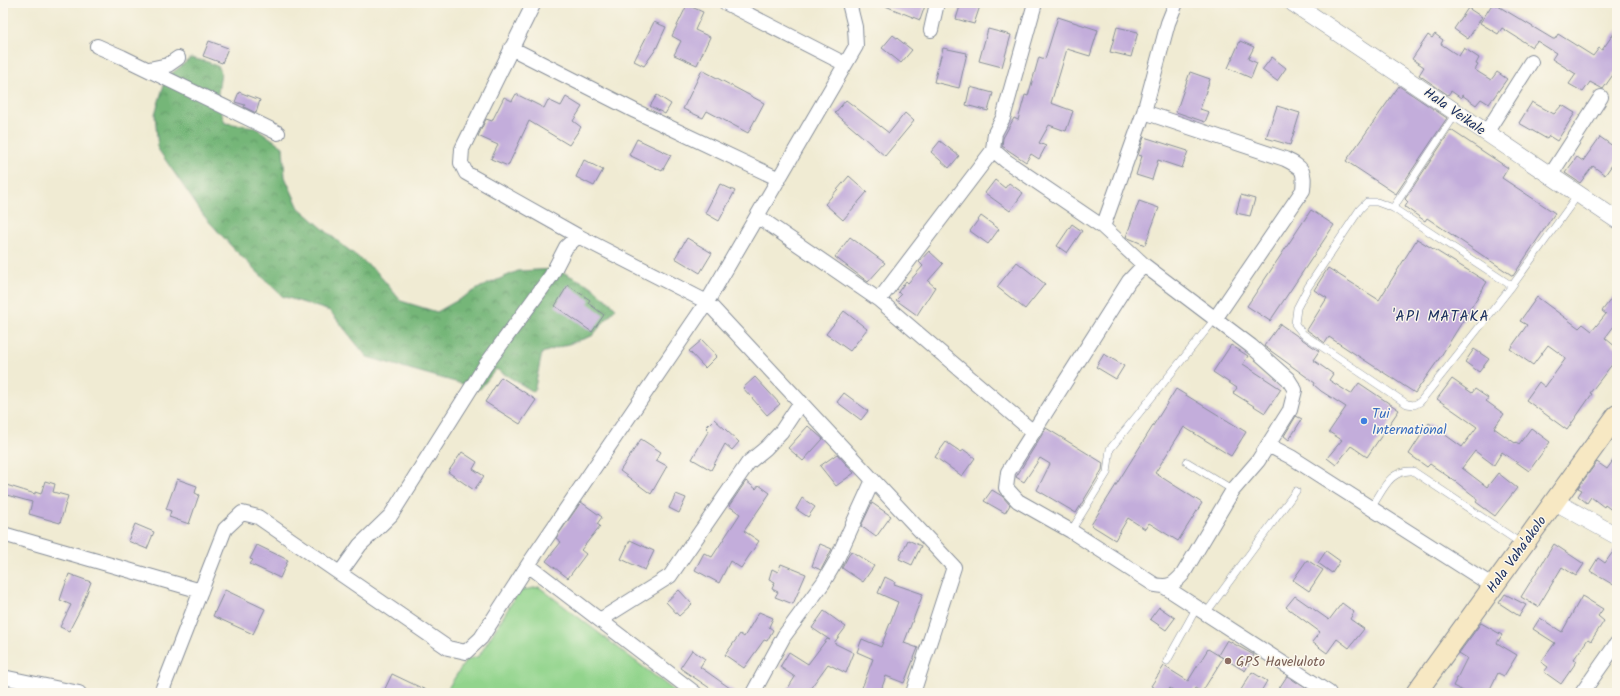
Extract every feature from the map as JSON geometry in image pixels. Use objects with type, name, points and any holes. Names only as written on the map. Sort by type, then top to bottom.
[{"type":"main road","name":"Hala Vaha'akolo","points":[[1423,691],[1493,586],[1617,415]]},
{"type":"street","points":[[534,3],[462,149],[461,163],[466,172],[578,236],[707,302],[954,567],[913,693]]},
{"type":"street","points":[[726,3],[845,64]]},
{"type":"street","points":[[161,693],[225,529],[242,513],[258,517],[448,648],[466,652],[481,638],[528,565],[707,302],[779,179],[856,46],[855,27],[849,3]]},
{"type":"street","points":[[931,30],[937,3]]},
{"type":"street","points":[[880,300],[993,150],[995,133],[1003,118],[1035,3]]},
{"type":"street","points":[[1103,227],[1144,112],[1168,23],[1176,3]]},
{"type":"street","name":"Hala Veikale","points":[[1293,3],[1617,220]]},
{"type":"street","points":[[97,46],[278,133]]},
{"type":"street","points":[[511,48],[635,111],[779,179]]},
{"type":"street","points":[[149,70],[168,65],[178,58]]},
{"type":"street","points":[[1486,133],[1531,62]]},
{"type":"street","points":[[1550,176],[1602,97]]},
{"type":"street","points":[[1144,112],[1285,159],[1299,166],[1304,174],[1302,190],[1215,319]]},
{"type":"street","points":[[993,150],[1006,161],[1103,227],[1144,265],[1251,346],[1288,379],[1295,390],[1290,410],[1258,461],[1233,490],[1183,574],[1175,582],[1165,587]]},
{"type":"street","points":[[757,216],[880,300],[1032,431]]},
{"type":"street","points":[[340,573],[360,545],[391,515],[485,366],[551,276],[566,247],[578,236]]},
{"type":"street","points":[[1144,265],[1129,281],[1032,431],[1008,472],[1006,488],[1018,501],[1071,531],[1155,585],[1165,587],[1329,693]]},
{"type":"street","points":[[600,620],[670,576],[748,463],[766,448],[781,432],[801,402]]},
{"type":"street","points":[[1268,445],[1292,457],[1493,586]]},
{"type":"street","points":[[753,693],[784,636],[823,583],[836,561],[873,480]]},
{"type":"street","points":[[1554,501],[1617,536]]},
{"type":"street","points":[[3,534],[201,591]]},
{"type":"street","points":[[528,565],[695,693]]},
{"type":"street","points":[[1582,693],[1617,643]]},
{"type":"street","points":[[3,677],[79,693]]},
{"type":"lane","points":[[1392,208],[1457,112]]},
{"type":"lane","points":[[1512,286],[1392,208],[1377,202],[1368,202],[1360,209],[1308,286],[1297,308],[1296,324],[1303,334],[1336,357],[1407,404],[1414,405],[1420,402],[1512,286],[1578,194]]},
{"type":"lane","points":[[1071,531],[1107,473],[1110,449],[1215,319]]},
{"type":"lane","points":[[1187,462],[1233,490]]},
{"type":"lane","points":[[1371,508],[1393,475],[1402,470],[1413,471],[1523,545]]},
{"type":"lane","points":[[1167,661],[1201,610],[1296,490]]},
{"type":"green space","points":[[191,58],[208,62],[219,67],[221,73],[217,99],[225,123],[255,127],[283,147],[285,177],[299,208],[341,244],[376,271],[401,301],[437,312],[481,287],[518,271],[556,269],[591,286],[616,308],[592,336],[542,353],[534,392],[496,369],[480,389],[367,357],[330,311],[282,296],[234,249],[204,216],[158,149],[155,114],[166,78]]},
{"type":"green space","points":[[539,587],[677,693],[445,693],[466,660],[479,656],[519,591]]},
{"type":"building","points":[[878,3],[926,3],[920,20]]},
{"type":"building","points":[[961,3],[981,3],[974,24],[956,19]]},
{"type":"building","points":[[1493,3],[1553,39],[1555,39],[1558,34],[1593,56],[1599,48],[1602,50],[1617,29],[1617,69],[1603,89],[1590,82],[1583,92],[1569,84],[1576,74],[1552,59],[1556,53],[1537,41],[1532,47],[1502,28],[1498,34],[1480,23]]},
{"type":"building","points":[[687,5],[703,12],[695,30],[710,37],[697,65],[674,55],[681,41],[672,36]]},
{"type":"building","points":[[1468,8],[1482,17],[1468,39],[1454,29]]},
{"type":"building","points":[[1058,17],[1098,30],[1090,56],[1067,49],[1051,103],[1073,111],[1066,131],[1049,125],[1039,143],[1046,146],[1039,159],[1031,154],[1026,162],[1002,146],[1003,138],[1014,118],[1018,120],[1025,95],[1028,96],[1039,57],[1045,59]]},
{"type":"building","points":[[654,22],[666,27],[656,49],[644,66],[634,61]]},
{"type":"building","points":[[1117,27],[1138,32],[1131,57],[1110,52]]},
{"type":"building","points":[[988,29],[1011,35],[1002,67],[979,61]]},
{"type":"building","points":[[1435,34],[1443,40],[1441,44],[1459,56],[1464,48],[1479,58],[1476,64],[1478,65],[1475,70],[1491,80],[1497,72],[1507,79],[1489,104],[1481,99],[1476,105],[1462,95],[1461,98],[1451,91],[1448,95],[1419,75],[1424,67],[1412,59],[1428,35],[1432,38]]},
{"type":"building","points":[[893,35],[912,50],[901,63],[882,48]]},
{"type":"building","points":[[209,41],[228,48],[222,63],[203,56]]},
{"type":"building","points":[[1240,41],[1254,47],[1248,59],[1257,63],[1251,78],[1228,68]]},
{"type":"building","points":[[943,48],[967,53],[959,88],[934,82]]},
{"type":"building","points":[[1272,57],[1286,68],[1277,81],[1262,70]]},
{"type":"building","points":[[702,70],[764,103],[748,133],[707,111],[703,118],[683,109]]},
{"type":"building","points":[[1190,72],[1210,79],[1200,109],[1209,112],[1205,122],[1176,112]]},
{"type":"building","points":[[1399,86],[1447,118],[1396,194],[1346,161]]},
{"type":"building","points":[[970,87],[993,93],[988,111],[966,105]]},
{"type":"building","points":[[239,92],[260,100],[256,113],[244,107],[245,105],[235,102]]},
{"type":"building","points":[[516,94],[544,108],[548,100],[561,106],[566,97],[582,107],[573,121],[581,127],[569,145],[529,121],[508,166],[491,159],[498,145],[478,136],[486,119],[492,121],[504,97],[512,101]]},
{"type":"building","points":[[657,95],[671,104],[665,114],[650,106]]},
{"type":"building","points":[[846,100],[889,133],[905,113],[914,121],[885,156],[835,113]]},
{"type":"building","points":[[1532,102],[1554,114],[1562,105],[1575,113],[1557,141],[1549,136],[1547,139],[1519,123]]},
{"type":"building","points":[[1277,106],[1300,113],[1290,145],[1266,138]]},
{"type":"building","points":[[1451,130],[1508,168],[1502,178],[1555,213],[1513,276],[1427,218],[1425,221],[1405,207],[1408,202],[1405,199]]},
{"type":"building","points":[[1144,137],[1188,151],[1182,168],[1158,160],[1152,180],[1136,175],[1142,156],[1138,155]]},
{"type":"building","points":[[1600,137],[1617,149],[1617,158],[1605,175],[1593,166],[1580,183],[1565,173],[1577,157],[1583,161]]},
{"type":"building","points":[[637,139],[671,155],[662,171],[629,155]]},
{"type":"building","points":[[940,141],[959,156],[949,168],[931,152]]},
{"type":"building","points":[[584,160],[603,170],[594,186],[576,177]]},
{"type":"building","points":[[849,176],[867,192],[843,220],[825,204]]},
{"type":"building","points":[[995,180],[1005,188],[1009,183],[1023,193],[1010,211],[985,193]]},
{"type":"building","points":[[720,184],[735,191],[719,221],[705,213]]},
{"type":"building","points":[[1241,195],[1255,199],[1250,216],[1236,213]]},
{"type":"building","points":[[1139,201],[1159,208],[1145,245],[1126,237]]},
{"type":"building","points":[[1311,210],[1334,225],[1270,321],[1247,306]]},
{"type":"building","points":[[981,216],[999,229],[988,244],[970,231]]},
{"type":"building","points":[[1072,224],[1082,231],[1067,253],[1057,246]]},
{"type":"building","points":[[850,237],[885,263],[868,282],[835,257]]},
{"type":"building","points":[[687,238],[712,253],[700,273],[675,258]]},
{"type":"building","points":[[1417,239],[1487,282],[1441,356],[1415,393],[1329,337],[1325,343],[1307,330],[1327,298],[1314,290],[1328,268],[1379,300]]},
{"type":"building","points":[[929,251],[943,264],[928,281],[935,287],[917,315],[896,300],[901,295],[898,292],[906,281],[908,283],[923,266],[919,262]]},
{"type":"building","points":[[1017,262],[1045,284],[1025,309],[997,287]]},
{"type":"building","points":[[568,285],[590,300],[588,303],[604,315],[592,332],[555,306]]},
{"type":"building","points":[[1617,291],[1617,322],[1605,338],[1617,348],[1617,358],[1590,393],[1592,394],[1567,430],[1526,400],[1539,382],[1545,387],[1566,358],[1548,345],[1533,365],[1510,349],[1527,325],[1520,321],[1537,297],[1579,328],[1583,324],[1592,331],[1606,314],[1602,311]]},
{"type":"building","points":[[844,311],[867,329],[850,351],[826,334]]},
{"type":"building","name":"Tui International","points":[[1280,324],[1319,351],[1313,360],[1333,374],[1329,380],[1351,394],[1359,383],[1399,410],[1367,457],[1351,446],[1336,465],[1327,458],[1342,440],[1329,432],[1346,407],[1321,391],[1314,385],[1315,383],[1264,346]]},
{"type":"building","points":[[702,340],[717,356],[705,368],[689,351]]},
{"type":"building","points":[[1231,345],[1248,356],[1243,364],[1281,389],[1265,413],[1233,393],[1237,388],[1213,372]]},
{"type":"building","points":[[1474,349],[1489,359],[1479,372],[1465,362]]},
{"type":"building","points":[[1104,354],[1124,366],[1116,379],[1096,367]]},
{"type":"building","points":[[501,377],[536,400],[520,424],[485,402]]},
{"type":"building","points":[[755,377],[780,404],[767,415],[743,388]]},
{"type":"building","points":[[1452,379],[1472,393],[1475,389],[1488,398],[1486,401],[1504,414],[1494,428],[1515,443],[1516,442],[1519,444],[1531,428],[1550,442],[1529,471],[1502,452],[1494,465],[1475,451],[1462,468],[1487,487],[1498,473],[1517,488],[1495,516],[1476,502],[1478,499],[1456,482],[1430,464],[1427,467],[1409,454],[1429,423],[1462,447],[1477,427],[1437,399]]},
{"type":"building","points":[[1176,389],[1246,432],[1231,456],[1184,427],[1155,473],[1202,503],[1178,541],[1149,523],[1145,529],[1128,518],[1115,540],[1091,525]]},
{"type":"building","points":[[844,393],[868,411],[861,420],[837,402]]},
{"type":"building","points":[[1296,416],[1302,419],[1289,440],[1284,436]]},
{"type":"building","points":[[714,419],[739,442],[732,450],[725,444],[711,470],[692,459],[709,430],[706,427]]},
{"type":"building","points":[[808,426],[823,439],[803,461],[788,448]]},
{"type":"building","points":[[1046,428],[1103,463],[1102,470],[1076,513],[1037,490],[1050,464],[1040,458],[1024,482],[1016,477]]},
{"type":"building","points":[[641,439],[661,452],[656,460],[667,466],[651,494],[620,471]]},
{"type":"building","points":[[946,442],[961,452],[964,450],[975,458],[962,476],[935,457]]},
{"type":"building","points":[[462,452],[477,462],[473,469],[484,476],[474,490],[448,472]]},
{"type":"building","points":[[837,454],[854,473],[836,486],[820,466]]},
{"type":"building","points":[[1617,455],[1617,514],[1605,505],[1604,507],[1591,497],[1587,503],[1578,496],[1582,490],[1578,488],[1597,462],[1607,469]]},
{"type":"building","points":[[177,479],[197,486],[195,493],[199,495],[189,524],[169,517],[171,511],[166,509]]},
{"type":"building","points":[[45,481],[55,484],[53,492],[68,496],[60,523],[29,514],[32,502],[3,494],[3,484],[35,494],[35,492],[41,494]]},
{"type":"building","points":[[746,481],[756,489],[759,485],[770,493],[744,531],[759,541],[741,568],[730,561],[719,583],[695,570],[704,553],[712,557],[740,514],[729,506]]},
{"type":"building","points":[[992,490],[1002,496],[1010,505],[1005,513],[984,501]]},
{"type":"building","points":[[676,494],[686,498],[679,513],[669,508]]},
{"type":"building","points":[[802,498],[815,507],[808,517],[796,509]]},
{"type":"building","points":[[581,502],[602,517],[597,524],[600,526],[581,550],[586,554],[568,578],[546,561],[561,542],[556,538]]},
{"type":"building","points":[[872,503],[891,516],[876,537],[861,526]]},
{"type":"building","points":[[135,524],[154,532],[147,549],[128,541]]},
{"type":"building","points":[[630,540],[654,551],[645,570],[621,559]]},
{"type":"building","points":[[908,540],[921,546],[912,565],[899,559]]},
{"type":"building","points":[[820,544],[832,549],[821,570],[812,566]]},
{"type":"building","points":[[1554,544],[1584,564],[1576,576],[1562,567],[1538,607],[1521,597]]},
{"type":"building","points":[[257,545],[288,560],[280,578],[250,564],[253,560],[250,559]]},
{"type":"building","points":[[1617,546],[1617,587],[1590,571],[1598,558],[1605,563]]},
{"type":"building","points":[[851,551],[874,566],[863,582],[842,568]]},
{"type":"building","points":[[1326,551],[1340,561],[1332,573],[1318,563]]},
{"type":"building","points":[[1307,560],[1323,570],[1309,591],[1293,580]]},
{"type":"building","points":[[781,564],[806,574],[793,604],[775,597],[778,592],[772,589],[775,582],[769,579],[772,569],[778,572]]},
{"type":"building","points":[[69,574],[91,582],[81,608],[69,631],[60,627],[71,605],[60,600]]},
{"type":"building","points":[[885,577],[895,582],[894,584],[923,594],[904,643],[918,648],[904,683],[886,676],[880,693],[860,693],[873,659],[857,652],[862,639],[881,647],[898,602],[878,593]]},
{"type":"building","points":[[225,590],[265,609],[253,634],[213,616]]},
{"type":"building","points":[[679,590],[692,604],[679,616],[666,602]]},
{"type":"building","points":[[1505,594],[1526,605],[1519,616],[1499,603]]},
{"type":"building","points":[[1295,596],[1329,620],[1342,603],[1354,612],[1350,619],[1364,629],[1349,648],[1337,639],[1327,653],[1312,642],[1320,632],[1286,607]]},
{"type":"building","points":[[1582,596],[1603,609],[1598,616],[1604,621],[1591,641],[1588,639],[1574,659],[1577,661],[1561,684],[1544,672],[1548,667],[1541,662],[1555,643],[1533,629],[1540,618],[1562,632]]},
{"type":"building","points":[[1159,607],[1175,618],[1166,630],[1150,619]]},
{"type":"building","points":[[824,611],[846,627],[834,643],[854,653],[846,673],[828,664],[807,693],[785,693],[795,677],[780,667],[789,652],[808,664],[827,639],[830,640],[812,628]]},
{"type":"building","points":[[759,612],[773,618],[769,627],[773,630],[767,641],[764,640],[744,668],[725,655],[740,634],[744,637]]},
{"type":"building","points":[[1481,623],[1502,635],[1497,643],[1517,655],[1504,676],[1498,673],[1488,693],[1467,693],[1453,686],[1467,658],[1459,653]]},
{"type":"building","points":[[1227,640],[1254,655],[1245,671],[1218,655]]},
{"type":"building","points":[[1208,649],[1223,658],[1202,692],[1195,688],[1191,693],[1177,693],[1170,688],[1167,693],[1162,693],[1151,686],[1164,666],[1188,681]]},
{"type":"building","points":[[692,650],[705,659],[700,667],[737,693],[717,693],[680,668]]},
{"type":"building","points":[[1252,672],[1267,681],[1260,693],[1239,693]]},
{"type":"building","points":[[392,674],[432,693],[383,693]]},
{"type":"building","points":[[1287,676],[1313,693],[1276,693]]},
{"type":"place","name":"Tui International","points":[[1364,421]]},
{"type":"place","name":"GPS Haveluloto","points":[[1228,661]]},
{"type":"district","name":"'API MATAKA","points":[[1441,316]]}]
